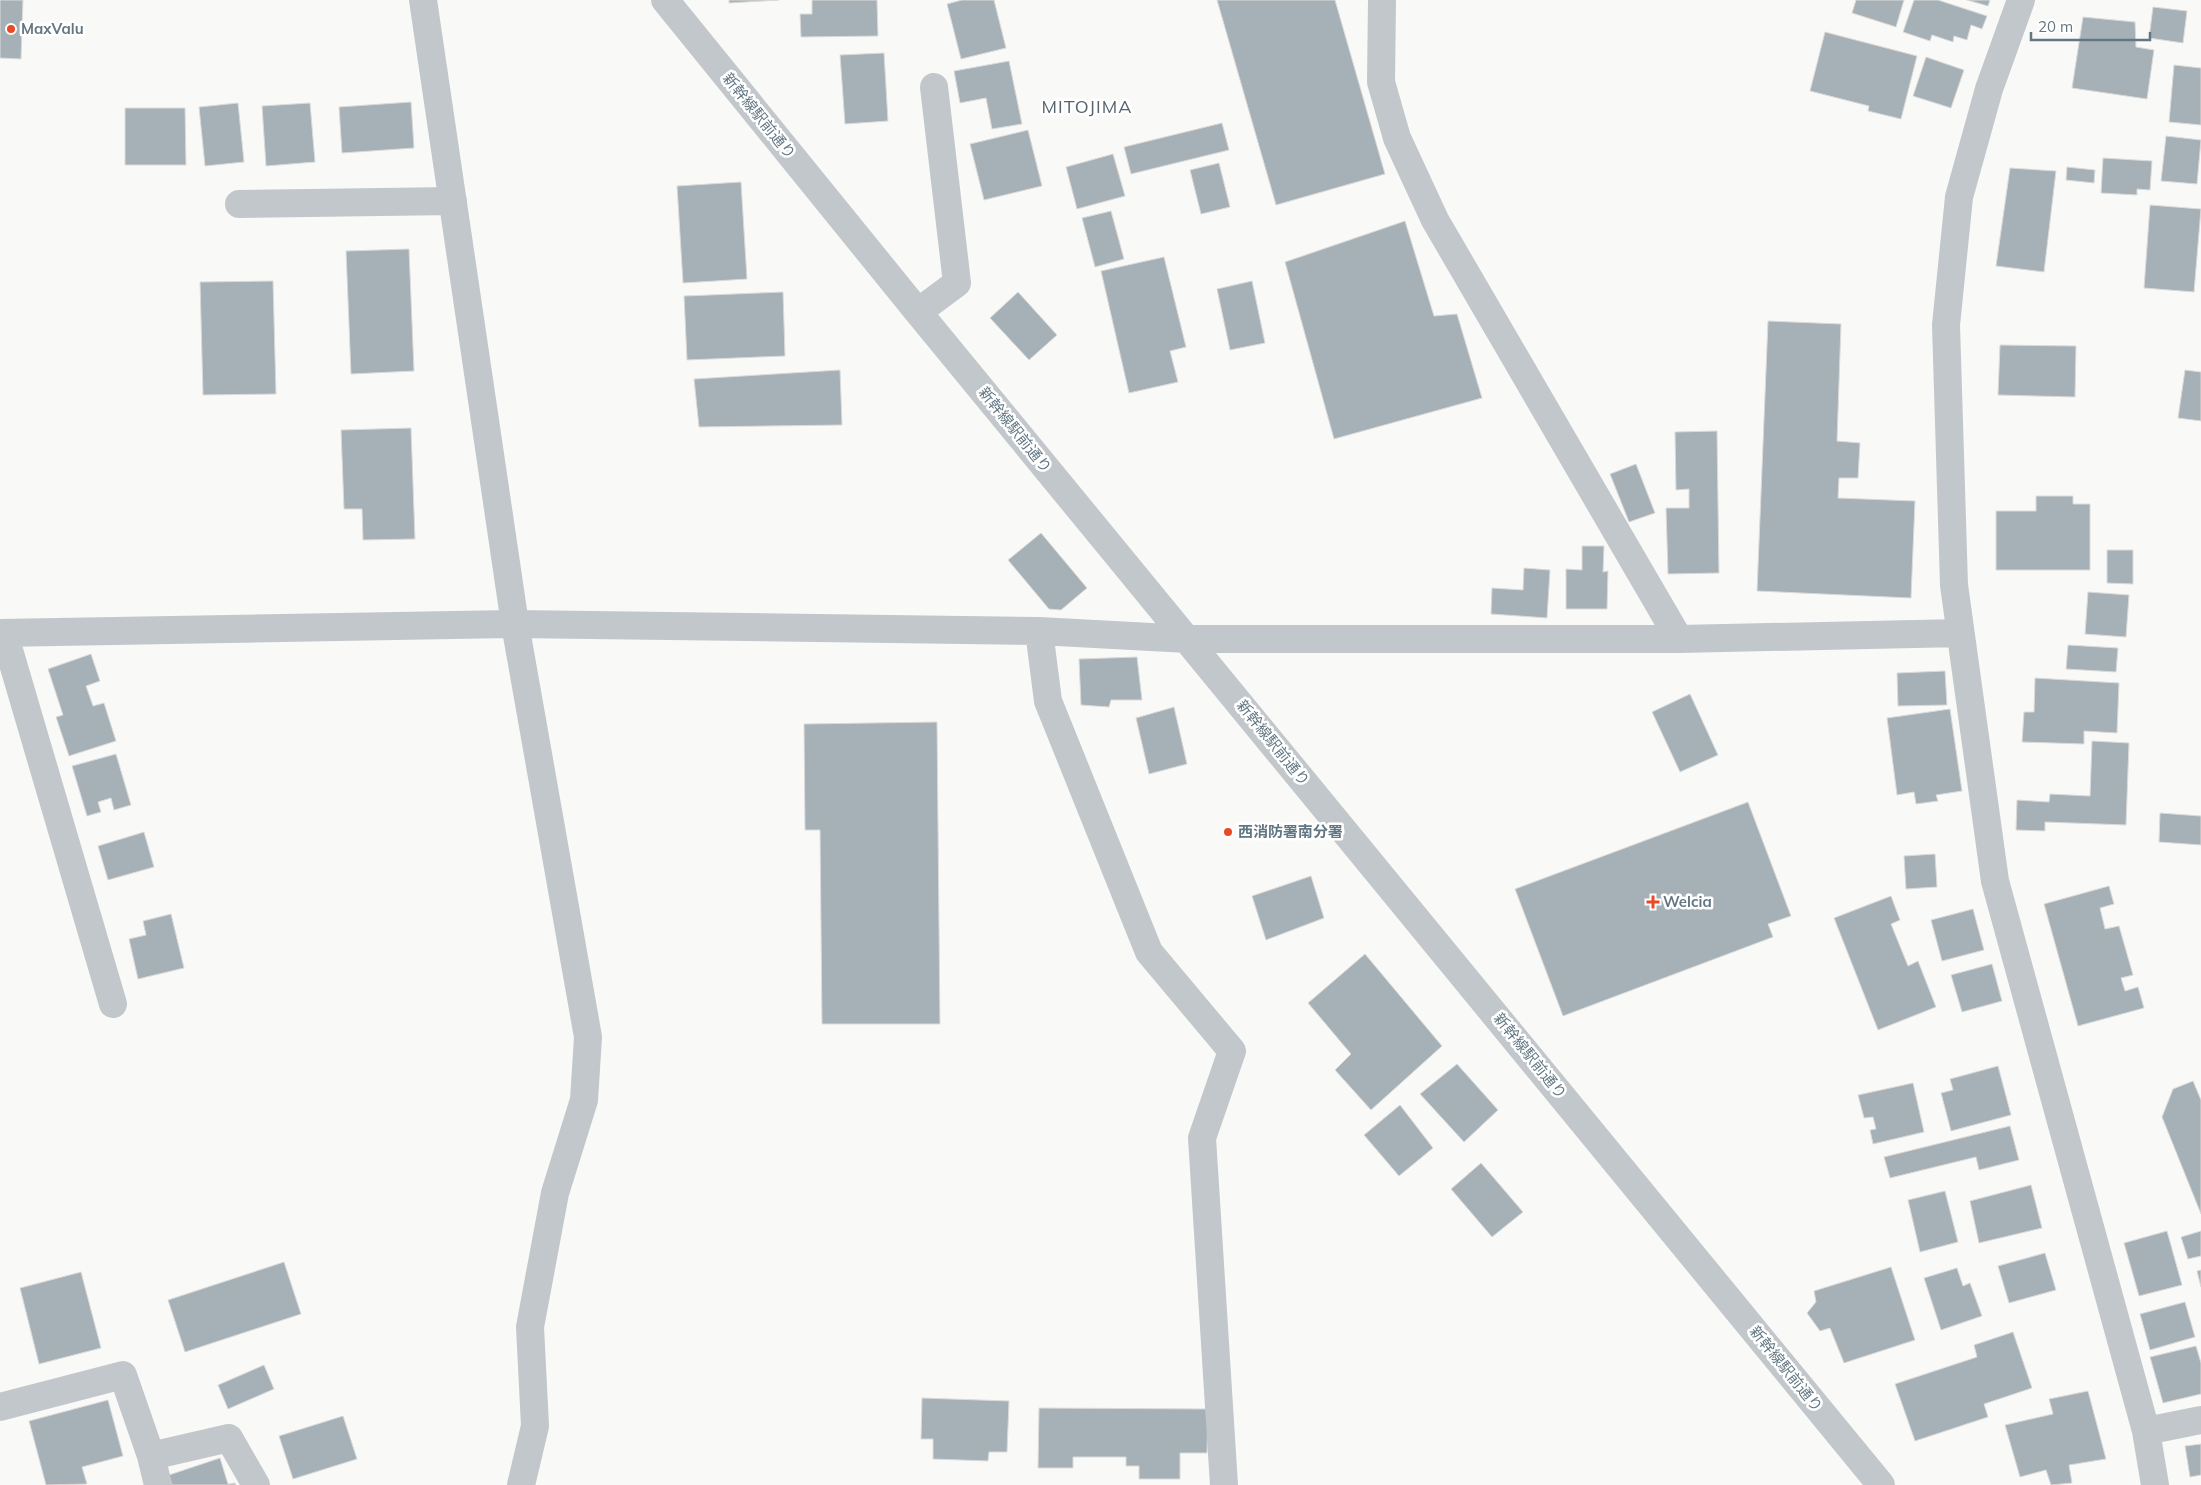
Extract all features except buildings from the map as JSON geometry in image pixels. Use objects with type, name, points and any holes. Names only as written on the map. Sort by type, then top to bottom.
[{"type":"street","points":[[423,0],[515,624],[588,1037],[584,1100],[555,1193],[530,1327],[535,1426],[521,1485]]},
{"type":"street","points":[[1382,0],[1381,82],[1397,138],[1435,220],[1680,639]]},
{"type":"street","points":[[2021,0],[1989,89],[1960,197],[1946,325],[1954,585],[1995,881],[2146,1431],[2155,1485]]},
{"type":"street","name":"新幹線駅前通り","points":[[672,3],[918,312],[1882,1485]]},
{"type":"street","points":[[918,312],[957,283],[934,87]]},
{"type":"street","points":[[239,204],[453,201]]},
{"type":"street","points":[[114,1004],[2,633],[515,624],[1039,631],[1188,639],[1680,639],[1960,633]]},
{"type":"street","points":[[1039,631],[1048,700],[1149,952],[1232,1052],[1202,1138],[1224,1485]]},
{"type":"street","points":[[0,1407],[123,1375],[151,1456],[158,1485]]},
{"type":"street","points":[[2146,1431],[2201,1420]]},
{"type":"street","points":[[151,1456],[229,1438],[256,1485]]},
{"type":"place","name":"MaxValu","points":[[11,29]]},
{"type":"place","name":"西消防署南分署","points":[[1228,832]]},
{"type":"place","name":"Welcia","points":[[1653,902]]},
{"type":"district","name":"MITOJIMA","points":[[1087,107]]}]
